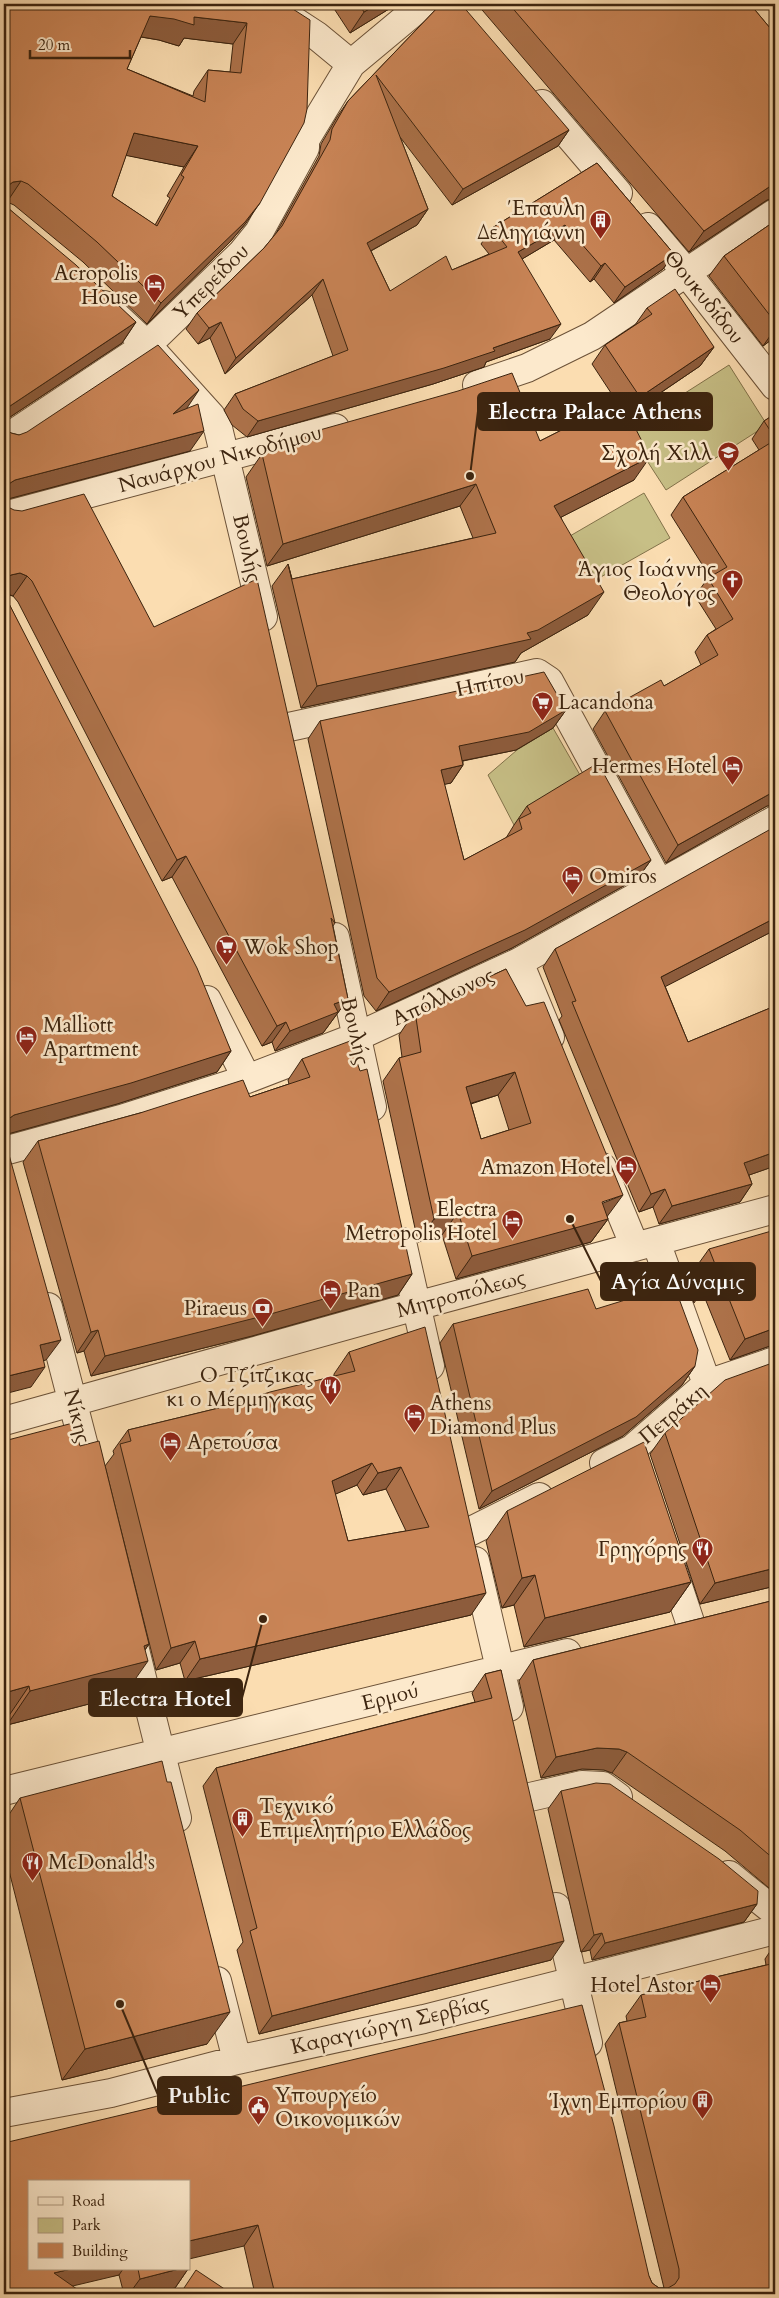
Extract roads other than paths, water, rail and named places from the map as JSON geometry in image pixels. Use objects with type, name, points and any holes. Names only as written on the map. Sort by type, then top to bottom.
[{"type":"street","points":[[268,4],[300,13],[351,64]]},
{"type":"street","name":"Υπερείδου","points":[[4,440],[147,345],[242,253],[259,232],[304,148],[305,140],[351,64],[423,4]]},
{"type":"street","name":"Θουκυδίδου","points":[[527,85],[686,272],[775,386]]},
{"type":"street","points":[[456,393],[526,368],[592,336],[775,213]]},
{"type":"street","name":"Βουλής","points":[[85,286],[147,345],[211,416],[218,428],[269,640]]},
{"type":"street","name":"Ναυάρχου Νικοδήμου","points":[[4,516],[362,420]]},
{"type":"street","name":"Ηπίτου","points":[[295,756],[286,717],[537,673],[549,681],[660,885]]},
{"type":"street","name":"Απόλλωνος","points":[[5,1158],[247,1079],[356,1036],[519,962],[660,885],[771,831]]},
{"type":"street","name":"Βουλής","points":[[329,911],[378,1133]]},
{"type":"street","points":[[519,962],[560,1063]]},
{"type":"street","points":[[197,981],[247,1079]]},
{"type":"street","points":[[594,1146],[645,1245],[707,1384]]},
{"type":"street","name":"Μητροπόλεως","points":[[4,1421],[416,1306],[775,1209]]},
{"type":"street","points":[[397,1220],[435,1386]]},
{"type":"street","name":"Νίκης","points":[[41,1283],[99,1505]]},
{"type":"street","name":"Πετράκη","points":[[469,1532],[632,1449],[707,1384],[775,1361]]},
{"type":"street","points":[[632,1449],[642,1476]]},
{"type":"street","points":[[462,1503],[515,1732]]},
{"type":"street","points":[[660,1531],[690,1622]]},
{"type":"street","points":[[125,1610],[182,1838]]},
{"type":"street","points":[[662,1629],[719,1616]]},
{"type":"street","name":"Ερμού","points":[[4,1791],[595,1646]]},
{"type":"street","points":[[523,1770],[536,1825]]},
{"type":"street","points":[[530,1797],[582,1785],[603,1786],[636,1809]]},
{"type":"street","points":[[708,1858],[775,1912]]},
{"type":"street","points":[[549,1880],[572,1982],[594,2067]]},
{"type":"street","name":"Καραγιώργη Σερβίας","points":[[4,2113],[104,2095],[237,2060],[424,2019],[775,1930]]},
{"type":"street","points":[[212,1960],[237,2060]]},
{"type":"place","name":"Έπαυλη Δεληγιάννη","points":[[601,239]]},
{"type":"place","name":"Acropolis House","points":[[154,304]]},
{"type":"place","name":"Σχολή Χιλλ","points":[[728,472]]},
{"type":"place","name":"Electra Palace Athens","points":[[470,476]]},
{"type":"place","name":"Άγιος Ιωάννης Θεολόγος","points":[[732,600]]},
{"type":"place","name":"Lacandona","points":[[542,721]]},
{"type":"place","name":"Hermes Hotel","points":[[733,785]]},
{"type":"place","name":"Omiros","points":[[573,895]]},
{"type":"place","name":"Wok Shop","points":[[227,966]]},
{"type":"place","name":"Malliott Apartment","points":[[27,1056]]},
{"type":"place","name":"Amazon Hotel","points":[[627,1186]]},
{"type":"place","name":"Αγία Δύναμις","points":[[570,1219]]},
{"type":"place","name":"Electra Metropolis Hotel","points":[[513,1240]]},
{"type":"place","name":"Pan","points":[[331,1309]]},
{"type":"place","name":"Piraeus","points":[[263,1327]]},
{"type":"place","name":"Ο Τζίτζικας κι ο Μέρµηγκας","points":[[330,1406]]},
{"type":"place","name":"Athens Diamond Plus","points":[[414,1434]]},
{"type":"place","name":"Αρετούσα","points":[[171,1461]]},
{"type":"place","name":"Γρηγόρης","points":[[703,1568]]},
{"type":"place","name":"Electra Hotel","points":[[263,1619]]},
{"type":"place","name":"Τεχνικό Επιμελητήριο Ελλάδος","points":[[243,1837]]},
{"type":"place","name":"McDonald's","points":[[32,1881]]},
{"type":"place","name":"Public","points":[[120,2004]]},
{"type":"place","name":"Hotel Astor","points":[[710,2004]]},
{"type":"place","name":"Ίχνη Εμπορίου","points":[[703,2120]]},
{"type":"place","name":"Υπουργείο Οικονομικών","points":[[259,2126]]}]
